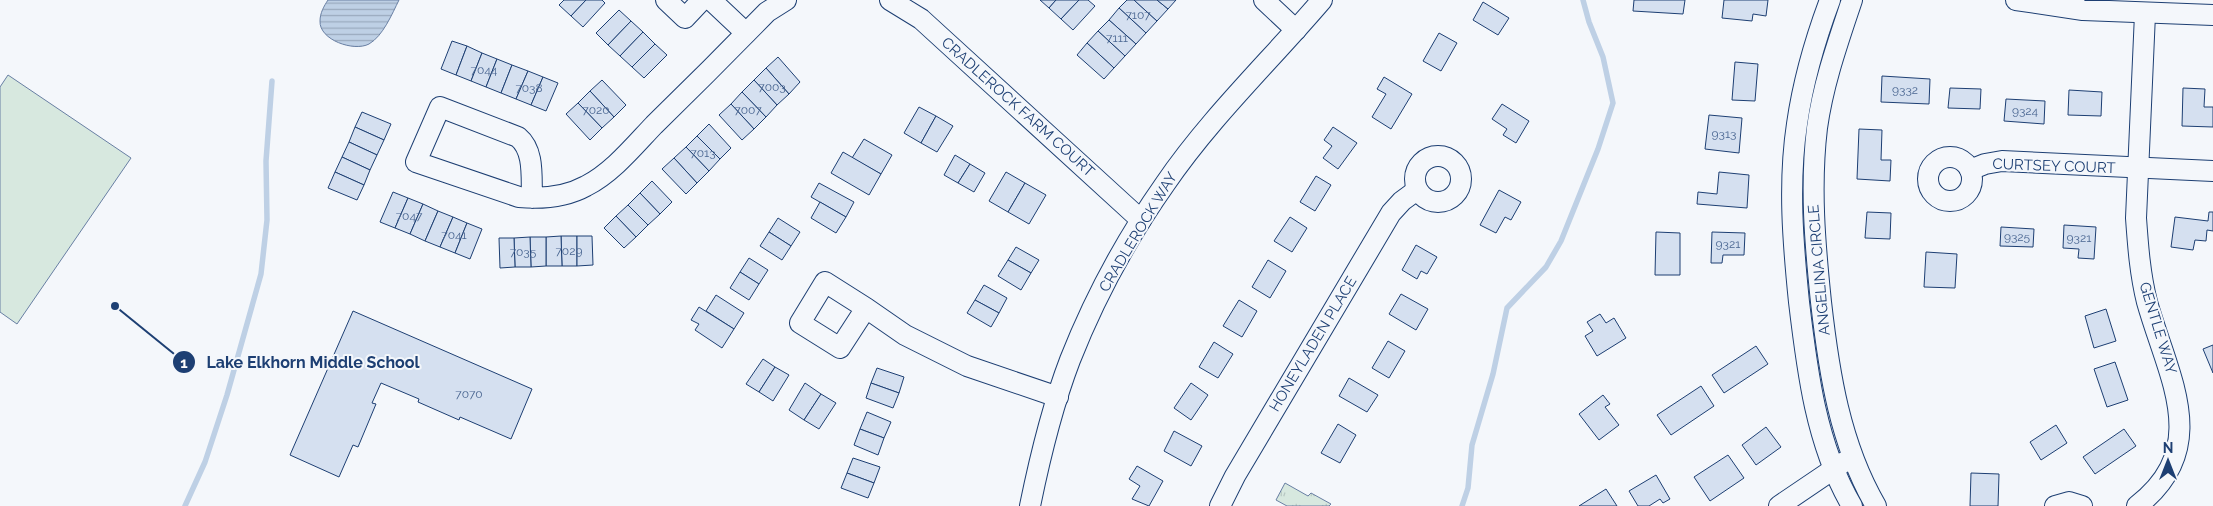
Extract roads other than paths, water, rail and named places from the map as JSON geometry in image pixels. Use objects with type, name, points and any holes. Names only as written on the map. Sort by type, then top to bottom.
[{"type":"street","points":[[666,0],[685,18],[702,0]]},
{"type":"street","points":[[711,0],[746,33]]},
{"type":"street","points":[[532,198],[529,153],[526,144],[518,138],[440,107],[416,162],[505,194],[532,198],[574,192],[588,186],[620,159],[767,12],[786,0]]},
{"type":"street","name":"CRADLEROCK FARM COURT","points":[[890,0],[920,19],[1142,220]]},
{"type":"street","points":[[1264,0],[1296,30]]},
{"type":"street","name":"CRADLEROCK WAY","points":[[1030,506],[1038,466],[1070,360],[1096,301],[1142,220],[1165,183],[1194,146],[1322,0]]},
{"type":"street","name":"ANGELINA CIRCLE","points":[[1830,0],[1809,65],[1797,124],[1792,197],[1794,247],[1808,366],[1823,436],[1834,468],[1852,506]]},
{"type":"street","name":"ANGELINA CIRCLE","points":[[1852,0],[1829,70],[1818,127],[1813,198],[1815,245],[1828,363],[1842,423],[1852,457],[1865,488],[1876,506]]},
{"type":"street","points":[[2016,0],[2083,10],[2145,14],[2213,15]]},
{"type":"street","name":"GENTLE WAY","points":[[2136,506],[2152,495],[2169,473],[2181,440],[2182,418],[2174,381],[2157,334],[2141,275],[2136,218],[2145,14]]},
{"type":"street","name":"CURTSEY COURT","points":[[1970,170],[1985,164],[2002,161],[2213,171]]},
{"type":"street","name":"HONEYLADEN PLACE","points":[[1220,506],[1235,476],[1391,213],[1402,201],[1417,190]]},
{"type":"street","points":[[866,308],[905,335],[967,366],[1058,397]]},
{"type":"street","points":[[1779,506],[1852,457]]},
{"type":"street","points":[[2055,506],[2069,502],[2082,506]]},
{"type":"water","points":[[328,0],[399,0],[379,36],[369,44],[355,46],[338,43],[325,34],[321,28],[321,15]]},
{"type":"waterway","points":[[1462,506],[1468,488],[1472,445],[1493,374],[1507,308],[1546,267],[1561,241],[1598,149],[1613,103],[1603,57],[1589,22],[1583,0]]},
{"type":"waterway","points":[[185,506],[205,462],[227,395],[261,274],[267,220],[266,161],[272,81]]},
{"type":"place","name":"Lake Elkhorn Middle School","points":[[115,306]]}]
